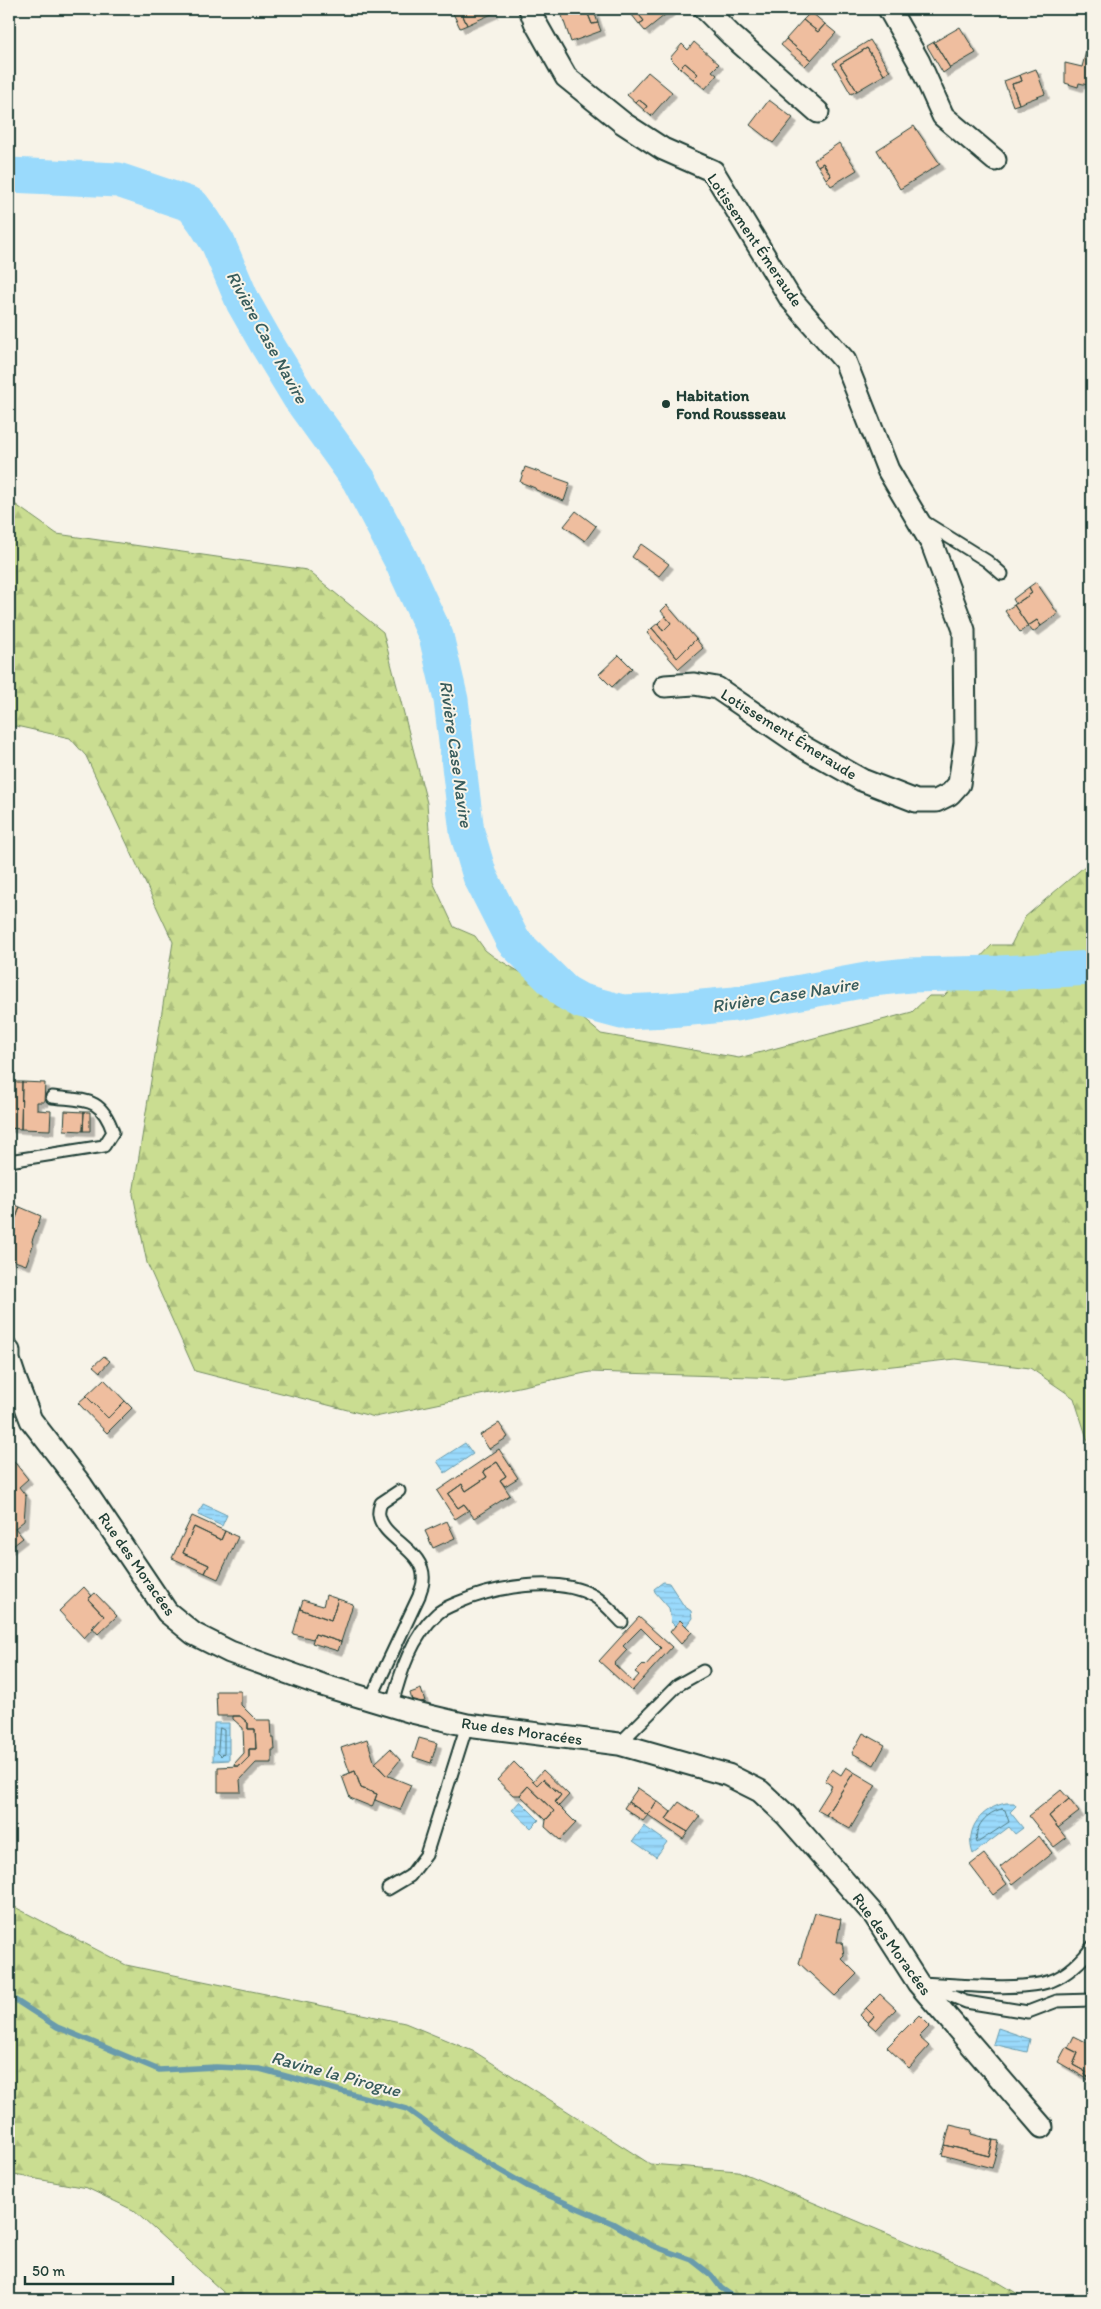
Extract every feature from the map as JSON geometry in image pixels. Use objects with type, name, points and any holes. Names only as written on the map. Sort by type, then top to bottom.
[{"type":"street","name":"Lotissement Émeraude","points":[[530,9],[566,77],[623,123],[663,149],[713,171],[790,298],[845,361],[888,470],[932,544],[964,630],[965,744],[959,784],[950,794],[936,801],[916,801],[862,780],[805,748],[716,688],[694,684],[665,686]]},
{"type":"street","points":[[705,9],[731,35],[818,112]]},
{"type":"street","points":[[889,9],[919,62],[943,116],[995,160]]},
{"type":"street","name":"Rue des Moracées","points":[[9,1351],[9,1360],[31,1420],[82,1486],[167,1612],[194,1634],[230,1652],[322,1685],[392,1705],[467,1725],[619,1744],[728,1775],[760,1791],[786,1815],[875,1916],[918,1983],[1042,2127]]},
{"type":"lane","points":[[915,516],[987,560],[1002,574]]},
{"type":"lane","points":[[9,1161],[104,1146],[113,1132],[108,1117],[94,1102],[52,1097]]},
{"type":"lane","points":[[371,1698],[419,1596],[424,1580],[420,1565],[405,1546],[383,1525],[378,1514],[381,1503],[399,1491]]},
{"type":"lane","points":[[392,1705],[414,1642],[429,1621],[439,1612],[470,1598],[506,1588],[538,1584],[571,1588],[594,1596],[622,1622]]},
{"type":"lane","points":[[619,1744],[678,1685],[702,1671]]},
{"type":"lane","points":[[388,1889],[410,1876],[426,1855],[467,1725]]},
{"type":"lane","points":[[918,1983],[1010,1986],[1051,1980],[1083,1960],[1092,1947]]},
{"type":"lane","points":[[918,1983],[966,2002],[1028,2012],[1057,2001],[1092,2000]]},
{"type":"green space","points":[[9,500],[57,534],[307,570],[383,632],[427,803],[433,882],[454,927],[475,936],[485,950],[494,957],[544,986],[601,1034],[739,1058],[912,1012],[929,996],[944,996],[992,945],[1011,945],[1025,917],[1092,860],[1092,1454],[1074,1398],[1030,1368],[956,1359],[784,1378],[590,1372],[375,1417],[195,1371],[147,1263],[133,1194],[173,942],[86,756],[70,738],[16,726],[9,730]]},
{"type":"green space","points":[[9,1904],[126,1965],[405,2023],[475,2052],[650,2164],[738,2171],[988,2276],[1028,2300],[232,2300],[133,2210],[87,2188],[9,2174]]},
{"type":"water","points":[[465,1443],[473,1454],[445,1473],[437,1461]]},
{"type":"water","points":[[203,1504],[227,1515],[222,1526],[198,1515]]},
{"type":"water","points":[[663,1582],[669,1583],[684,1606],[691,1611],[692,1618],[686,1626],[680,1620],[675,1626],[671,1622],[669,1608],[655,1592],[654,1589]]},
{"type":"water","points":[[214,1723],[229,1723],[229,1760],[213,1761]]},
{"type":"water","points":[[520,1801],[539,1820],[531,1828],[512,1810]]},
{"type":"water","points":[[1006,1803],[1014,1803],[1016,1806],[1010,1812],[1023,1828],[1015,1834],[1009,1827],[973,1854],[971,1836],[977,1821],[989,1809]]},
{"type":"water","points":[[644,1826],[667,1842],[656,1857],[633,1841]]},
{"type":"water","points":[[998,2028],[1030,2039],[1027,2052],[993,2044]]},
{"type":"building","points":[[451,9],[460,9],[467,25],[460,28]]},
{"type":"building","points":[[460,9],[492,9],[494,13],[467,25]]},
{"type":"building","points":[[572,9],[593,9],[594,11],[588,14],[592,24],[598,23],[601,31],[571,42],[561,13]]},
{"type":"building","points":[[626,9],[669,9],[670,11],[645,31],[639,24],[644,21],[636,11],[632,15]]},
{"type":"building","points":[[594,11],[598,23],[592,24],[588,14]]},
{"type":"building","points":[[636,11],[644,21],[639,24],[632,15]]},
{"type":"building","points":[[811,12],[825,24],[818,32],[803,20]]},
{"type":"building","points":[[803,20],[818,32],[825,24],[836,33],[811,60],[786,39]]},
{"type":"building","points":[[960,27],[976,53],[950,68],[934,42]]},
{"type":"building","points":[[786,39],[811,60],[805,66],[781,45]]},
{"type":"building","points":[[870,40],[890,71],[884,75],[867,48],[840,64],[857,91],[851,94],[833,63]]},
{"type":"building","points":[[694,42],[719,64],[712,71],[717,75],[705,89],[693,79],[698,74],[685,63],[680,68],[670,58],[682,44],[688,50]]},
{"type":"building","points":[[934,42],[950,68],[943,73],[927,46]]},
{"type":"building","points":[[1088,44],[1092,45],[1092,86],[1079,83],[1078,87],[1065,83],[1065,63],[1082,67]]},
{"type":"building","points":[[867,48],[884,75],[857,91],[840,64]]},
{"type":"building","points":[[685,63],[698,74],[693,79],[680,68]]},
{"type":"building","points":[[1036,69],[1045,94],[1019,104],[1012,84],[1022,81],[1020,75]]},
{"type":"building","points":[[648,72],[672,92],[651,116],[644,110],[647,106],[638,99],[635,102],[627,95]]},
{"type":"building","points":[[1020,75],[1022,81],[1012,84],[1019,104],[1013,106],[1004,81]]},
{"type":"building","points":[[638,99],[647,106],[644,110],[635,102]]},
{"type":"building","points":[[769,100],[793,118],[773,143],[750,125]]},
{"type":"building","points":[[914,126],[940,164],[900,189],[877,150]]},
{"type":"building","points":[[839,143],[857,170],[831,186],[826,179],[831,176],[823,163],[818,166],[814,160]]},
{"type":"building","points":[[823,163],[831,176],[826,179],[818,166]]},
{"type":"building","points":[[525,467],[570,483],[564,501],[520,482]]},
{"type":"building","points":[[576,511],[596,526],[585,541],[564,526]]},
{"type":"building","points":[[641,544],[669,564],[659,576],[632,557]]},
{"type":"building","points":[[1036,582],[1058,614],[1041,626],[1037,620],[1028,626],[1014,605],[1032,593],[1029,587]]},
{"type":"building","points":[[1029,587],[1032,593],[1016,604],[1013,599]]},
{"type":"building","points":[[667,605],[696,639],[677,658],[652,628],[658,623],[663,631],[671,623],[661,611]]},
{"type":"building","points":[[1014,605],[1028,626],[1020,632],[1005,611]]},
{"type":"building","points":[[665,616],[671,623],[663,631],[658,623]]},
{"type":"building","points":[[1037,620],[1041,626],[1033,632],[1028,626]]},
{"type":"building","points":[[652,628],[677,658],[696,639],[703,648],[679,669],[647,633]]},
{"type":"building","points":[[619,655],[632,668],[612,687],[599,674]]},
{"type":"building","points":[[10,1082],[22,1082],[21,1129],[9,1128]]},
{"type":"building","points":[[22,1082],[45,1083],[44,1102],[37,1102],[37,1110],[51,1111],[50,1130],[21,1129]]},
{"type":"building","points":[[65,1111],[84,1112],[83,1131],[64,1130]]},
{"type":"building","points":[[84,1112],[90,1112],[90,1131],[83,1131]]},
{"type":"building","points":[[9,1202],[20,1207],[16,1218],[9,1215]]},
{"type":"building","points":[[20,1207],[41,1216],[26,1265],[9,1259],[11,1254],[9,1253],[9,1215],[16,1218]]},
{"type":"building","points":[[104,1356],[110,1361],[100,1372],[93,1366]]},
{"type":"building","points":[[104,1379],[125,1401],[108,1418],[86,1396]]},
{"type":"building","points":[[86,1396],[108,1418],[125,1401],[132,1408],[107,1433],[78,1403]]},
{"type":"building","points":[[499,1423],[508,1437],[489,1449],[480,1435]]},
{"type":"building","points":[[499,1449],[518,1478],[505,1486],[500,1480],[506,1476],[497,1462],[483,1471],[487,1477],[466,1491],[462,1484],[448,1494],[458,1508],[464,1504],[469,1510],[455,1519],[437,1491]]},
{"type":"building","points":[[12,1459],[28,1479],[19,1487],[26,1496],[24,1521],[15,1528],[23,1538],[9,1549],[9,1462]]},
{"type":"building","points":[[497,1462],[506,1476],[500,1480],[510,1495],[474,1518],[464,1504],[458,1508],[448,1494],[462,1484],[466,1491],[487,1477],[483,1471]]},
{"type":"building","points":[[192,1516],[225,1531],[221,1540],[194,1527],[183,1553],[209,1565],[205,1573],[172,1558]]},
{"type":"building","points":[[447,1521],[455,1538],[433,1548],[425,1531]]},
{"type":"building","points":[[194,1527],[221,1540],[225,1531],[238,1537],[218,1579],[205,1573],[209,1565],[183,1553]]},
{"type":"building","points":[[84,1587],[92,1596],[88,1599],[104,1616],[84,1638],[59,1611]]},
{"type":"building","points":[[95,1593],[117,1616],[98,1634],[92,1627],[104,1616],[88,1599]]},
{"type":"building","points":[[326,1595],[338,1599],[331,1620],[300,1609],[303,1600],[323,1606]]},
{"type":"building","points":[[338,1599],[353,1604],[341,1642],[315,1634],[313,1639],[293,1634],[300,1609],[331,1620]]},
{"type":"building","points":[[639,1617],[672,1647],[632,1691],[599,1661]],"holes":[[[641,1628],[661,1648],[645,1666],[643,1664],[635,1672],[639,1675],[633,1682],[614,1664],[627,1650],[623,1646]]]},
{"type":"building","points":[[680,1620],[692,1632],[681,1644],[670,1632]]},
{"type":"building","points":[[315,1634],[341,1642],[338,1651],[312,1643]]},
{"type":"building","points":[[421,1689],[425,1701],[413,1704],[410,1693]]},
{"type":"building","points":[[216,1691],[241,1691],[241,1705],[256,1720],[271,1720],[275,1750],[272,1750],[272,1763],[256,1763],[240,1780],[241,1792],[218,1792],[218,1767],[240,1766],[249,1757],[249,1749],[256,1749],[255,1729],[248,1729],[248,1723],[240,1716],[217,1716]]},
{"type":"building","points":[[233,1716],[240,1716],[248,1723],[248,1729],[255,1729],[256,1749],[249,1749],[249,1757],[240,1766],[234,1766],[234,1764],[244,1753],[243,1728],[233,1719]]},
{"type":"building","points":[[863,1733],[885,1745],[874,1765],[852,1753]]},
{"type":"building","points":[[419,1738],[437,1743],[431,1763],[413,1757]]},
{"type":"building","points":[[367,1739],[375,1764],[386,1775],[411,1785],[400,1810],[375,1800],[377,1794],[361,1788],[355,1771],[350,1773],[341,1748]]},
{"type":"building","points":[[390,1749],[400,1760],[387,1776],[375,1763]]},
{"type":"building","points":[[514,1762],[537,1785],[543,1779],[561,1795],[555,1802],[576,1823],[560,1840],[545,1827],[546,1820],[554,1811],[528,1786],[520,1795],[513,1795],[497,1780]]},
{"type":"building","points":[[846,1767],[854,1772],[826,1815],[817,1810],[832,1786],[825,1781],[832,1769],[841,1775]]},
{"type":"building","points":[[543,1770],[569,1795],[559,1806],[555,1802],[561,1795],[543,1779],[537,1785],[533,1781]]},
{"type":"building","points":[[355,1771],[361,1788],[377,1794],[372,1807],[350,1798],[342,1776]]},
{"type":"building","points":[[854,1772],[876,1785],[850,1829],[826,1815]]},
{"type":"building","points":[[528,1786],[554,1811],[546,1820],[520,1795]]},
{"type":"building","points":[[638,1788],[657,1801],[648,1815],[628,1802]]},
{"type":"building","points":[[1061,1790],[1069,1799],[1049,1816],[1066,1838],[1054,1847],[1029,1816]]},
{"type":"building","points":[[1069,1799],[1079,1812],[1058,1828],[1049,1816]]},
{"type":"building","points":[[657,1801],[671,1812],[666,1819],[688,1832],[683,1839],[648,1815]]},
{"type":"building","points":[[628,1802],[648,1815],[643,1821],[624,1808]]},
{"type":"building","points":[[679,1802],[700,1816],[688,1832],[666,1819]]},
{"type":"building","points":[[1039,1836],[1052,1853],[1013,1884],[1000,1867]]},
{"type":"building","points":[[984,1854],[1007,1884],[993,1895],[970,1865]]},
{"type":"building","points":[[815,1913],[841,1919],[837,1942],[842,1942],[844,1955],[841,1958],[857,1974],[835,1996],[799,1963]]},
{"type":"building","points":[[880,1994],[896,2009],[876,2030],[868,2023],[874,2016],[866,2008]]},
{"type":"building","points":[[866,2008],[874,2016],[868,2023],[860,2015]]},
{"type":"building","points":[[919,2015],[930,2026],[919,2037],[929,2046],[909,2068],[887,2047]]},
{"type":"building","points":[[1074,2036],[1092,2045],[1092,2082],[1085,2075],[1086,2072],[1073,2065],[1078,2053],[1068,2048]]},
{"type":"building","points":[[1066,2047],[1078,2053],[1073,2065],[1086,2072],[1085,2075],[1090,2078],[1089,2080],[1058,2062]]},
{"type":"building","points":[[950,2125],[972,2130],[971,2134],[993,2140],[989,2156],[945,2145]]},
{"type":"building","points":[[993,2140],[999,2141],[992,2168],[942,2155],[945,2145],[989,2156]]},
{"type":"waterway","name":"Rivière Case Navire","points":[[9,175],[118,180],[192,205],[204,221],[218,243],[243,302],[268,346],[299,397],[359,480],[400,558],[436,636],[451,700],[467,832],[480,876],[513,941],[565,992],[581,1001],[622,1012],[669,1010],[735,1004],[872,979],[909,975],[1092,968]]},
{"type":"waterway","name":"Ravine la Pirogue","points":[[9,1996],[57,2027],[159,2070],[216,2067],[260,2069],[407,2109],[458,2146],[529,2187],[612,2223],[653,2246],[692,2260],[711,2275],[721,2288],[738,2300]]},
{"type":"place","name":"Habitation Fond Roussseau","points":[[666,404]]}]
